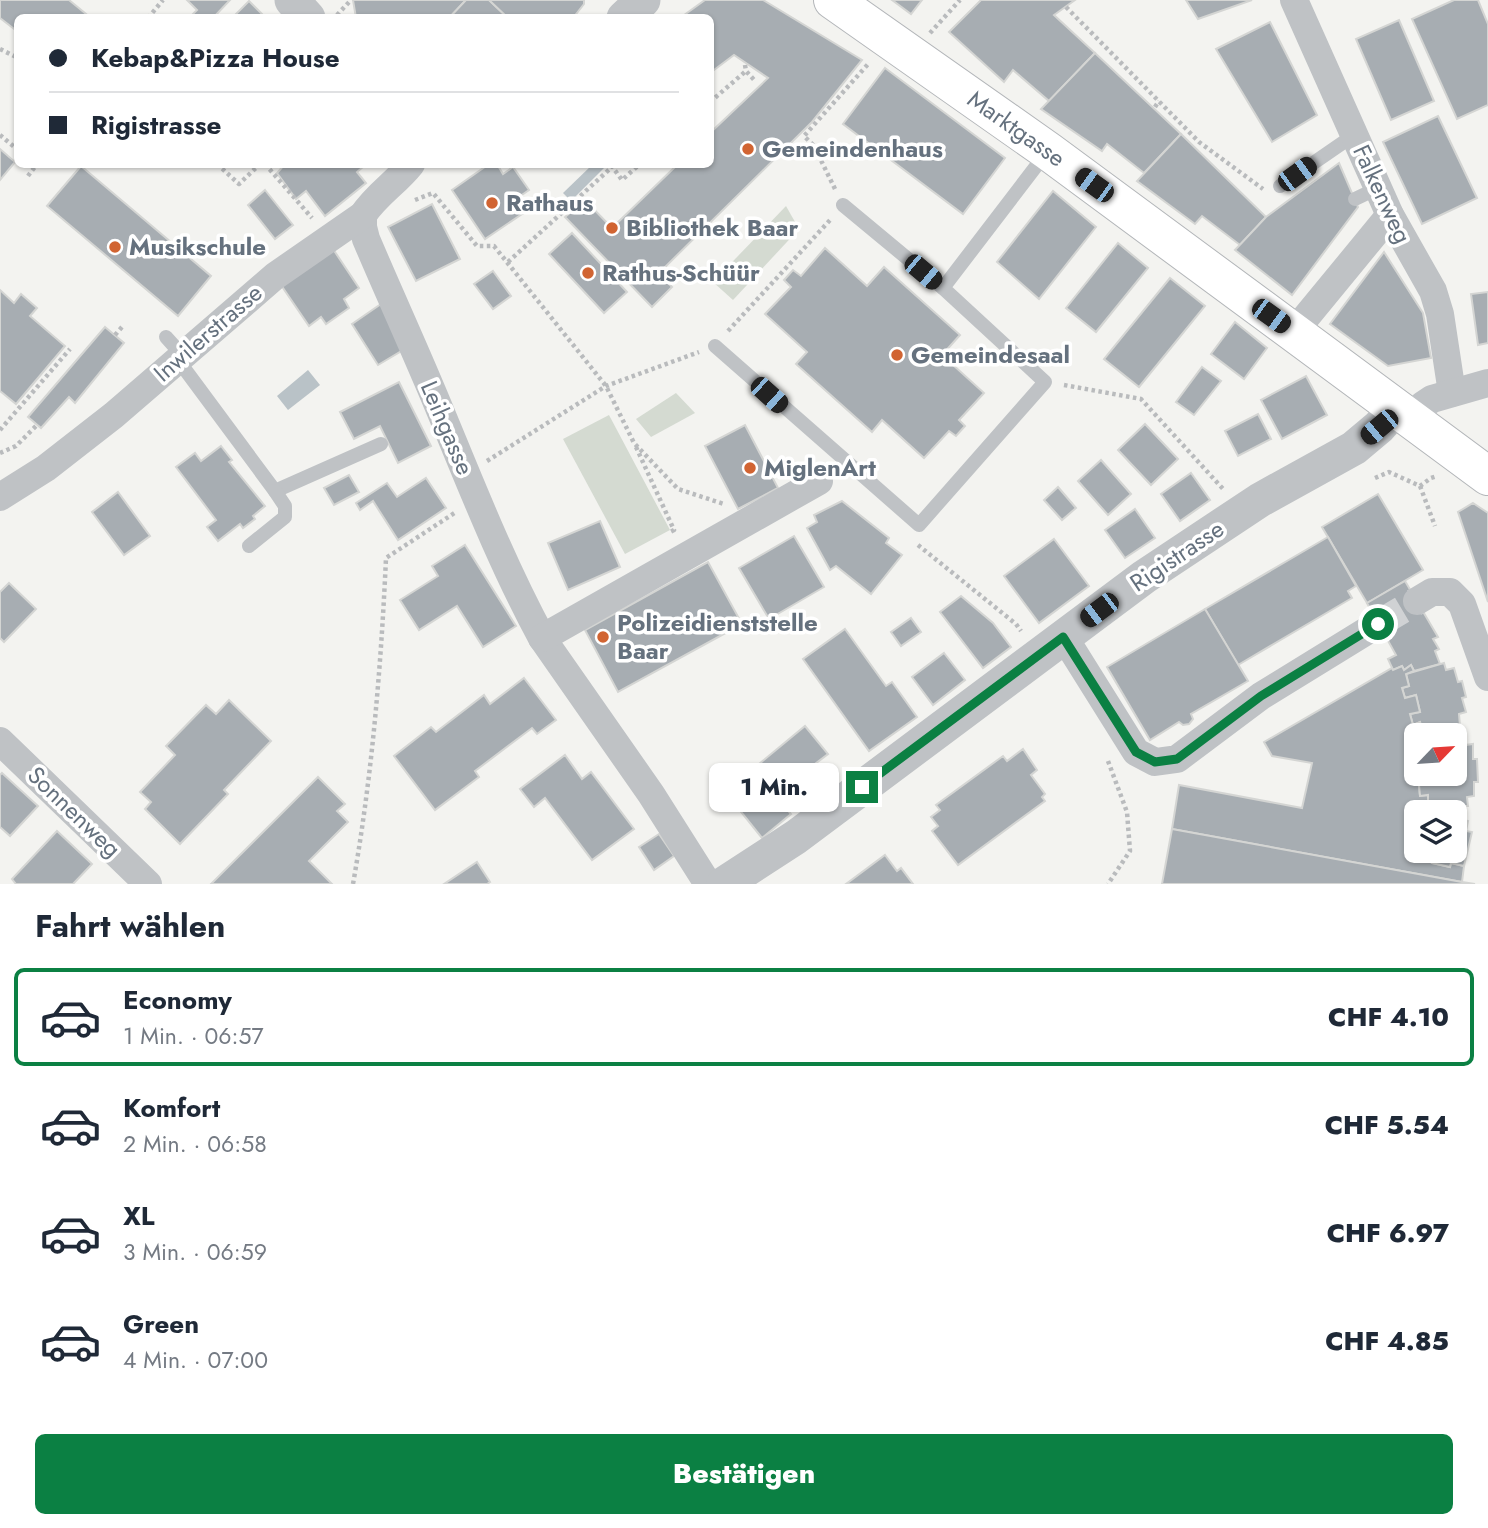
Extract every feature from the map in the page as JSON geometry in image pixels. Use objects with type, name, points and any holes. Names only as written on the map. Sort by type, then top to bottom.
[{"type":"main road","name":"Marktgasse","points":[[838,1],[1048,151],[1488,476]]},
{"type":"street","points":[[292,0],[304,14]]},
{"type":"street","points":[[628,14],[643,0]]},
{"type":"street","name":"Falkenweg","points":[[1294,0],[1354,135],[1366,194],[1390,215],[1433,291],[1440,314],[1452,393]]},
{"type":"street","name":"Inwilerstrasse","points":[[0,497],[46,468],[114,415],[176,351],[330,235],[363,215],[371,202],[408,168]]},
{"type":"street","name":"Leihgasse","points":[[363,215],[366,239],[428,380],[498,551],[542,638],[652,794],[708,884]]},
{"type":"street","points":[[1293,332],[1390,215]]},
{"type":"street","points":[[1404,414],[1432,399],[1488,383]]},
{"type":"street","name":"Rigistrasse","points":[[724,884],[796,837],[1144,576],[1243,511],[1354,448],[1379,427],[1404,414]]},
{"type":"street","points":[[542,638],[819,481]]},
{"type":"street","points":[[1417,601],[1432,592],[1450,592],[1462,604],[1488,677]]},
{"type":"street","points":[[1051,646],[1136,752],[1155,762],[1177,759],[1261,696],[1378,624]]},
{"type":"street","name":"Sonnenweg","points":[[0,741],[148,884]]},
{"type":"lane","points":[[1280,186],[1354,135]]},
{"type":"lane","points":[[943,289],[1048,151]]},
{"type":"lane","points":[[715,346],[919,525],[1045,382],[943,289],[843,205]]},
{"type":"lane","points":[[176,351],[285,506],[285,517],[248,546]]},
{"type":"lane","points":[[275,491],[381,444]]},
{"type":"path","points":[[151,14],[163,0]]},
{"type":"path","points":[[339,14],[351,0]]},
{"type":"path","points":[[478,466],[606,386],[715,346],[843,205],[814,146],[804,136],[901,46],[960,0]]},
{"type":"path","points":[[1066,7],[1199,142],[1270,194],[1280,186]]},
{"type":"path","points":[[745,65],[746,71],[756,82]]},
{"type":"path","points":[[714,99],[746,71]]},
{"type":"path","points":[[1155,107],[1159,102]]},
{"type":"path","points":[[0,135],[14,147]]},
{"type":"path","points":[[28,176],[34,168]]},
{"type":"path","points":[[221,168],[239,184],[257,168]]},
{"type":"path","points":[[266,168],[330,235]]},
{"type":"path","points":[[508,262],[609,168]]},
{"type":"path","points":[[613,168],[622,180],[636,168]]},
{"type":"path","points":[[411,202],[433,193],[477,246],[494,246],[606,386],[674,530],[663,536]]},
{"type":"path","points":[[115,335],[122,327]]},
{"type":"path","points":[[0,430],[70,349]]},
{"type":"path","points":[[1045,382],[1141,399],[1243,511]]},
{"type":"path","points":[[0,453],[16,446],[37,425]]},
{"type":"path","points":[[634,443],[678,489],[727,504],[749,521]]},
{"type":"path","points":[[1375,478],[1389,472],[1420,486],[1435,526]]},
{"type":"path","points":[[1420,486],[1432,478],[1445,475]]},
{"type":"path","points":[[353,884],[367,804],[379,689],[386,558],[460,509]]},
{"type":"path","points":[[919,525],[915,543],[1016,624],[1051,646]]},
{"type":"path","points":[[1108,761],[1127,812],[1130,851],[1108,884]]},
{"type":"shaded area","points":[[589,168],[604,168],[571,201],[563,193]]},
{"type":"shaded area","points":[[786,206],[799,229],[733,300],[713,282]]},
{"type":"shaded area","points":[[308,370],[320,385],[288,410],[277,396]]},
{"type":"shaded area","points":[[676,393],[695,413],[651,437],[636,419]]},
{"type":"shaded area","points":[[609,415],[670,530],[625,554],[563,439]]},
{"type":"building","points":[[0,0],[69,0],[86,14],[14,14],[14,29],[0,18]]},
{"type":"building","points":[[187,0],[230,0],[217,14],[193,14],[197,10]]},
{"type":"building","points":[[353,0],[466,0],[453,14],[355,14]]},
{"type":"building","points":[[466,0],[489,0],[504,14],[453,14]]},
{"type":"building","points":[[489,0],[584,0],[576,14],[504,14]]},
{"type":"building","name":"Gemeindenhaus","points":[[705,0],[763,0],[862,60],[812,122],[659,273],[672,287],[652,307],[565,217],[585,200],[612,228],[674,168],[714,168],[714,129],[768,78],[734,55],[714,70],[714,14],[686,14]]},
{"type":"building","points":[[892,0],[922,0],[911,14]]},
{"type":"building","points":[[981,0],[1075,0],[1054,15],[1095,53],[1049,101],[1013,70],[1004,82],[949,32]]},
{"type":"building","points":[[1186,0],[1252,0],[1198,19]]},
{"type":"building","points":[[1454,0],[1478,0],[1488,24],[1488,105],[1457,119],[1412,19]]},
{"type":"building","points":[[249,1],[262,14],[236,14]]},
{"type":"building","points":[[1399,20],[1434,101],[1391,120],[1356,39]]},
{"type":"building","points":[[1270,22],[1317,115],[1272,142],[1216,49]]},
{"type":"building","points":[[1095,53],[1181,134],[1144,173],[1107,144],[1102,151],[1041,109]]},
{"type":"building","points":[[885,68],[1005,158],[963,214],[843,124]]},
{"type":"building","points":[[1438,116],[1477,198],[1422,224],[1383,142]]},
{"type":"building","points":[[1181,134],[1266,217],[1240,245],[1202,216],[1195,224],[1137,181]]},
{"type":"building","points":[[0,149],[14,163],[0,180]]},
{"type":"building","points":[[1339,163],[1358,207],[1292,295],[1235,250],[1266,217]]},
{"type":"building","points":[[79,168],[83,168],[211,276],[178,316],[47,206]]},
{"type":"building","points":[[281,168],[362,168],[357,172],[366,183],[325,216],[306,191],[296,199],[277,173]]},
{"type":"building","name":"Rathaus","points":[[483,168],[499,168],[503,174],[514,168],[529,190],[519,197],[528,210],[485,239],[452,190]]},
{"type":"building","points":[[265,190],[293,225],[275,239],[248,205]]},
{"type":"building","points":[[1053,191],[1096,227],[1039,299],[997,262]]},
{"type":"building","points":[[432,204],[460,259],[416,281],[388,227]]},
{"type":"building","name":"Rathus-Schüür","points":[[572,233],[627,292],[604,313],[549,254]]},
{"type":"building","points":[[1118,243],[1148,268],[1096,332],[1066,308]]},
{"type":"building","points":[[825,248],[867,286],[884,267],[960,335],[942,355],[984,393],[959,420],[965,426],[956,436],[949,431],[924,458],[882,420],[872,432],[796,364],[807,352],[765,314],[791,287],[784,280],[793,270],[801,276]]},
{"type":"building","points":[[333,249],[359,288],[344,299],[349,308],[326,324],[321,317],[309,326],[281,285]]},
{"type":"building","points":[[1384,252],[1423,313],[1431,358],[1388,366],[1330,324]]},
{"type":"building","points":[[493,271],[511,296],[493,309],[474,284]]},
{"type":"building","points":[[1170,278],[1205,306],[1139,387],[1104,359]]},
{"type":"building","points":[[0,290],[14,303],[21,294],[37,308],[30,316],[65,346],[16,404],[0,391]]},
{"type":"building","points":[[1488,292],[1488,343],[1478,345],[1471,294]]},
{"type":"building","points":[[381,304],[403,350],[378,365],[352,324]]},
{"type":"building","points":[[1235,322],[1267,348],[1244,379],[1211,354]]},
{"type":"building","points":[[105,327],[124,343],[75,403],[69,397],[41,428],[28,417]]},
{"type":"building","points":[[1202,367],[1221,381],[1194,415],[1176,402]]},
{"type":"building","points":[[1306,376],[1327,415],[1282,439],[1261,400]]},
{"type":"building","points":[[399,382],[431,446],[398,463],[380,426],[354,439],[340,412]]},
{"type":"building","points":[[1258,414],[1271,439],[1238,456],[1225,431]]},
{"type":"building","points":[[1145,424],[1178,459],[1151,485],[1118,450]]},
{"type":"building","points":[[745,425],[778,488],[738,509],[705,446]]},
{"type":"building","points":[[221,446],[232,460],[229,462],[265,506],[253,516],[255,519],[243,528],[240,524],[218,541],[207,527],[216,520],[176,467],[195,453],[201,461]]},
{"type":"building","points":[[1101,460],[1131,494],[1108,515],[1078,481]]},
{"type":"building","points":[[1191,473],[1210,500],[1180,521],[1161,494]]},
{"type":"building","points":[[349,475],[359,492],[334,505],[324,488]]},
{"type":"building","points":[[426,478],[446,508],[398,540],[373,501],[360,510],[356,503],[387,483],[397,497]]},
{"type":"building","points":[[1058,487],[1076,508],[1062,520],[1044,500]]},
{"type":"building","points":[[118,492],[150,536],[124,555],[92,512]]},
{"type":"building","points":[[1378,494],[1423,570],[1367,603],[1322,527]]},
{"type":"building","points":[[842,501],[889,538],[886,543],[902,555],[871,594],[836,566],[830,570],[807,528],[817,522],[814,515]]},
{"type":"building","points":[[1473,503],[1488,513],[1488,602],[1458,512]]},
{"type":"building","points":[[1135,509],[1155,538],[1125,558],[1105,530]]},
{"type":"building","points":[[600,521],[620,567],[568,590],[548,543]]},
{"type":"building","points":[[794,536],[824,587],[769,619],[739,568]]},
{"type":"building","points":[[1328,537],[1356,586],[1348,591],[1352,598],[1238,665],[1205,609]]},
{"type":"building","points":[[1054,539],[1089,586],[1039,623],[1004,576]]},
{"type":"building","points":[[465,545],[516,626],[483,647],[457,606],[419,630],[400,600],[438,576],[432,566]]},
{"type":"building","points":[[708,562],[742,624],[618,692],[585,630]]},
{"type":"building","points":[[1405,581],[1438,637],[1433,639],[1439,649],[1435,651],[1440,664],[1414,671],[1411,665],[1404,670],[1402,666],[1393,670],[1388,659],[1396,655],[1367,603]]},
{"type":"building","points":[[9,583],[36,609],[4,642],[0,638],[0,592]]},
{"type":"building","points":[[961,596],[993,623],[1011,647],[983,668],[940,612]]},
{"type":"building","points":[[1205,609],[1248,681],[1191,714],[1193,719],[1189,724],[1183,725],[1179,722],[1150,740],[1107,667]]},
{"type":"building","points":[[911,618],[921,632],[901,646],[891,632]]},
{"type":"building","points":[[845,629],[886,686],[892,682],[917,717],[869,751],[803,659]]},
{"type":"building","points":[[944,653],[965,680],[933,705],[912,677]]},
{"type":"building","points":[[1444,663],[1446,670],[1454,668],[1458,682],[1462,681],[1466,697],[1462,698],[1466,712],[1459,714],[1460,723],[1412,723],[1410,714],[1420,712],[1416,695],[1405,698],[1402,688],[1409,686],[1406,674]]},
{"type":"building","points":[[1411,665],[1414,671],[1406,674],[1409,686],[1402,688],[1405,698],[1416,695],[1420,712],[1410,714],[1412,723],[1404,723],[1404,786],[1419,786],[1420,796],[1428,795],[1428,800],[1404,800],[1404,863],[1432,863],[1450,867],[1451,863],[1464,866],[1462,882],[1172,829],[1179,785],[1302,808],[1312,763],[1272,756],[1264,742],[1392,668],[1393,670],[1402,666],[1404,670]]},
{"type":"building","points":[[524,678],[556,720],[537,734],[532,728],[475,771],[479,777],[435,810],[394,756],[431,727],[436,732],[484,695],[490,704]]},
{"type":"building","points":[[229,700],[271,741],[224,790],[228,794],[180,844],[145,809],[151,802],[140,792],[175,755],[166,746],[206,705],[216,714]]},
{"type":"building","points":[[805,726],[828,754],[815,764],[829,781],[812,795],[797,778],[776,796],[753,769]]},
{"type":"building","points":[[1473,744],[1478,782],[1474,782],[1474,796],[1467,797],[1468,806],[1467,800],[1428,800],[1428,795],[1420,796],[1419,786],[1467,786],[1467,745]]},
{"type":"building","points":[[1023,749],[1037,770],[1031,775],[1045,794],[1042,797],[1045,801],[958,865],[932,831],[938,826],[931,817],[940,810],[936,805],[1003,756],[1007,761]]},
{"type":"building","points":[[565,755],[582,779],[591,772],[634,829],[592,860],[545,798],[534,807],[520,789]]},
{"type":"building","points":[[753,769],[791,814],[762,838],[725,792]]},
{"type":"building","points":[[2,773],[38,806],[10,836],[0,827]]},
{"type":"building","points":[[318,777],[345,804],[337,811],[348,822],[309,861],[332,884],[211,884]]},
{"type":"building","points":[[1172,829],[1462,882],[1475,884],[1162,884]]},
{"type":"building","points":[[57,831],[92,864],[73,884],[16,884],[12,879]]},
{"type":"building","points":[[1467,831],[1472,832],[1467,853]]},
{"type":"building","points":[[659,834],[674,856],[654,870],[639,847]]},
{"type":"building","points":[[885,855],[897,871],[901,868],[913,884],[846,884]]},
{"type":"building","points":[[477,862],[490,882],[487,884],[444,884]]},
{"type":"building","points":[[1432,863],[1451,863],[1450,867]]},
{"type":"tunnel","points":[[1378,624],[1417,601]]},
{"type":"place","name":"Gemeindenhaus","points":[[748,149]]},
{"type":"place","name":"Rathaus","points":[[492,203]]},
{"type":"place","name":"Bibliothek Baar","points":[[612,228]]},
{"type":"place","name":"Musikschule","points":[[115,247]]},
{"type":"place","name":"Rathus-Schüür","points":[[588,273]]},
{"type":"place","name":"Gemeindesaal","points":[[897,355]]},
{"type":"place","name":"MiglenArt","points":[[750,468]]},
{"type":"place","name":"Polizeidienststelle Baar","points":[[603,637]]},
{"type":"route","points":[[862,787],[1063,637],[1136,752],[1155,762],[1177,759],[1261,696],[1378,624]]}]
